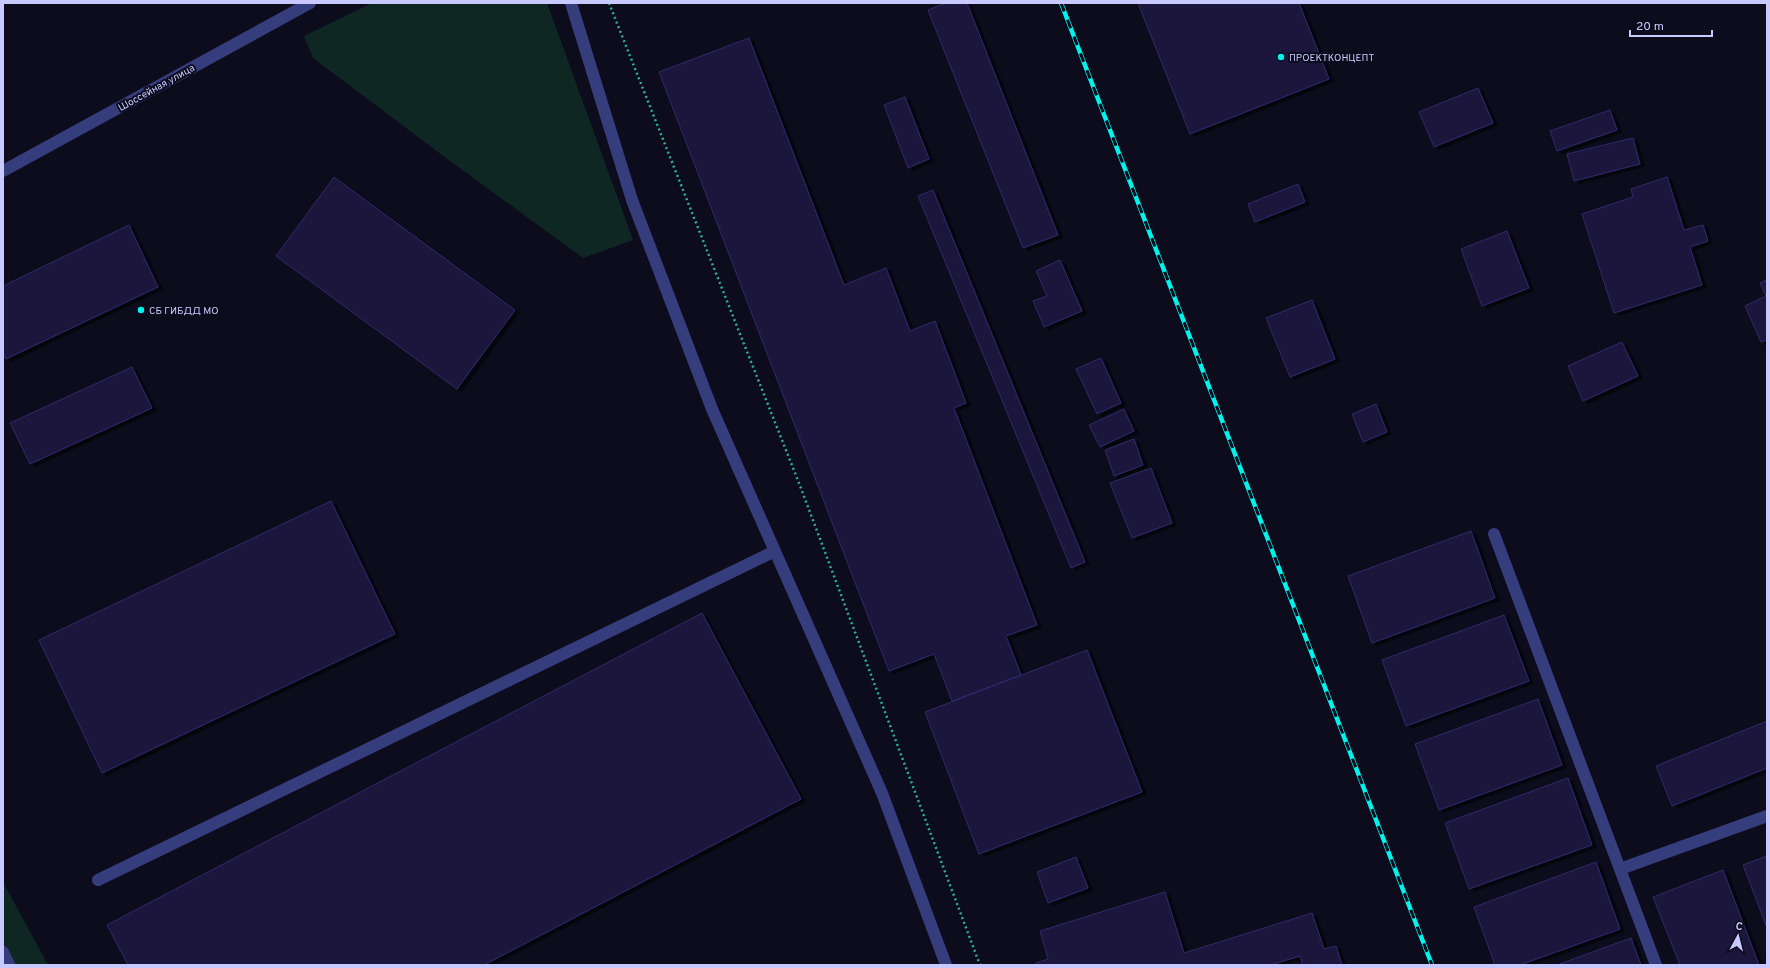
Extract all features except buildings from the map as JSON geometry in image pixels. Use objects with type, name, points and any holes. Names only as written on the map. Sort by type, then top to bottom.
[{"type":"street","name":"Шоссейная улица","points":[[3,171],[310,3]]},
{"type":"street","points":[[571,3],[632,200],[712,409],[882,793],[946,965]]},
{"type":"street","points":[[1494,534],[1656,965]]},
{"type":"street","points":[[98,880],[775,551]]},
{"type":"street","points":[[1620,869],[1767,816]]},
{"type":"street","points":[[3,952],[9,965]]},
{"type":"path","points":[[609,3],[799,483],[980,965]]},
{"type":"green space","points":[[372,3],[547,3],[633,240],[583,258],[313,58],[304,36]]},
{"type":"green space","points":[[3,882],[48,965],[3,965]]},
{"type":"railway","points":[[1061,3],[1432,965]]},
{"type":"place","name":"ПРОЕКТКОНЦЕПТ","points":[[1281,57]]},
{"type":"place","name":"СБ ГИБДД МО","points":[[141,310]]}]
